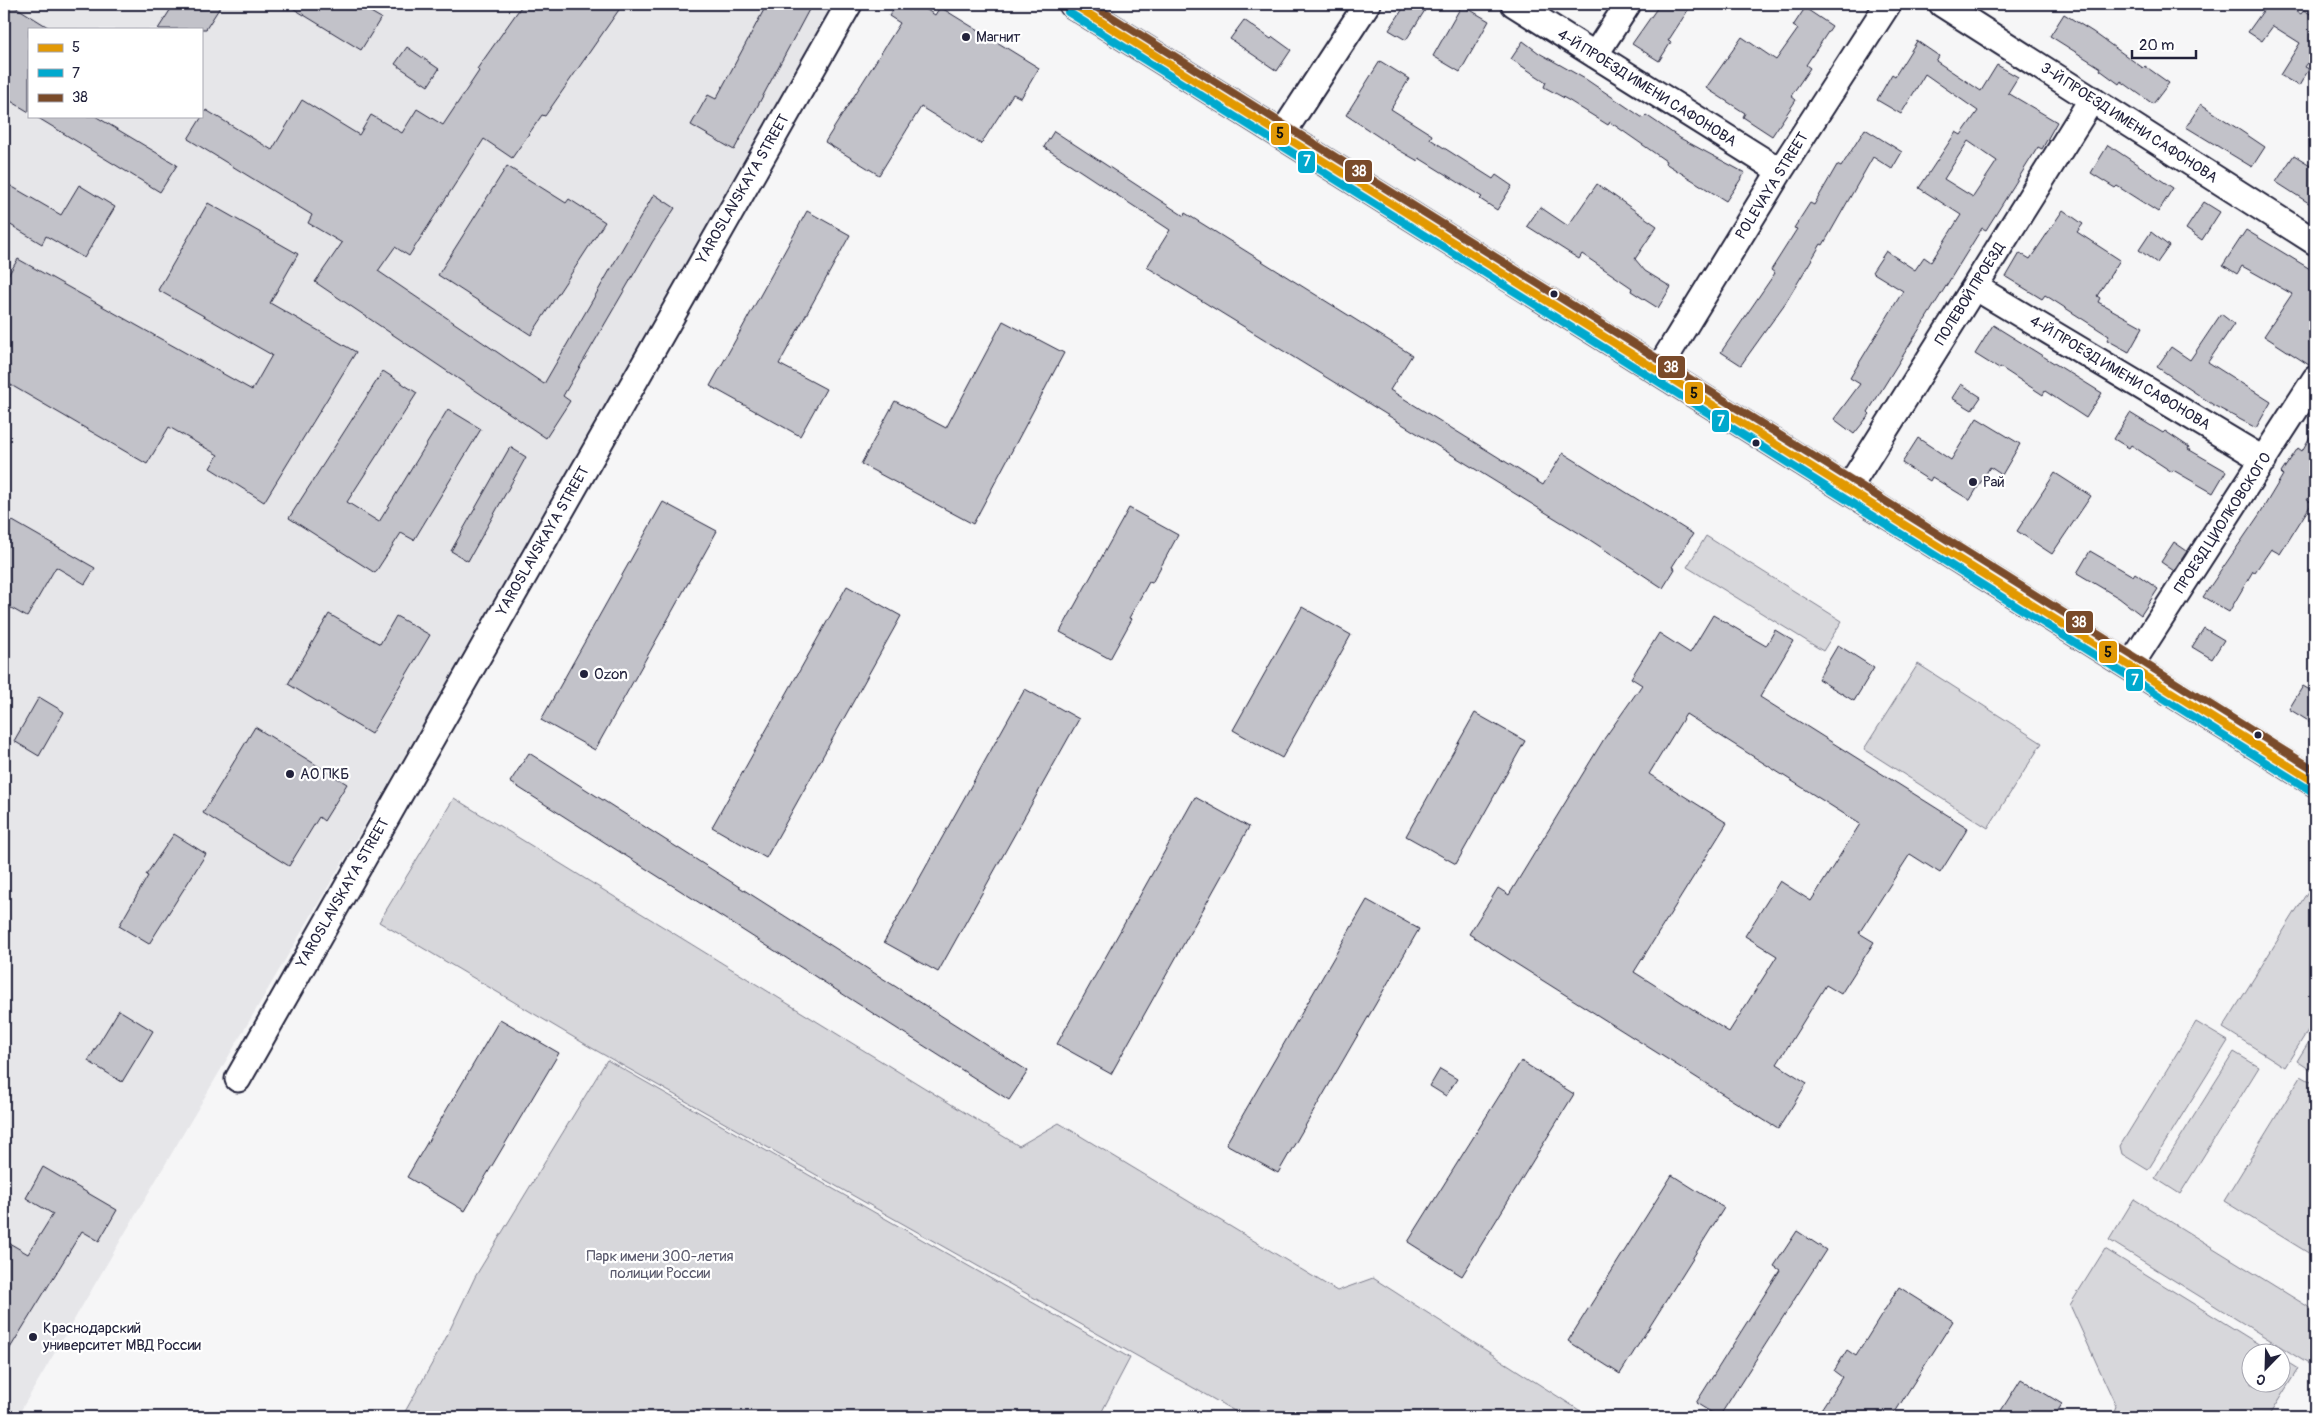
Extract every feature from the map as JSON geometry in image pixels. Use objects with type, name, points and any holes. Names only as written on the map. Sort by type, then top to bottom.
[{"type":"street","name":"YAROSLAVSKAYA STREET","points":[[238,1079],[849,4]]},
{"type":"street","points":[[1073,4],[2315,782]]},
{"type":"street","points":[[1282,134],[1367,4]]},
{"type":"street","name":"4-Й ПРОЕЗД ИМЕНИ САФОНОВА","points":[[1514,4],[1780,172]]},
{"type":"street","points":[[1595,55],[1628,4]]},
{"type":"street","name":"POLEVAYA STREET","points":[[1658,370],[1780,172],[1888,4]]},
{"type":"street","name":"3-Й ПРОЕЗД ИМЕНИ САФОНОВА","points":[[1942,4],[2315,242]]},
{"type":"street","name":"ПОЛЕВОЙ ПРОЕЗД","points":[[1848,489],[2092,99]]},
{"type":"street","name":"4-Й ПРОЕЗД ИМЕНИ САФОНОВА","points":[[1975,287],[2264,460]]},
{"type":"street","name":"ПРОЕЗД ЦИОЛКОВСКОГО","points":[[2130,666],[2315,379]]},
{"type":"shaded area","points":[[4,4],[846,4],[17,1417],[4,1417]]},
{"type":"green space","points":[[1706,536],[1842,621],[1823,651],[1687,567]]},
{"type":"green space","points":[[1918,664],[2042,743],[1988,828],[1864,749]]},
{"type":"green space","points":[[454,798],[1019,1146],[1059,1123],[1337,1291],[1373,1278],[1590,1417],[1245,1417],[590,1047],[379,922]]},
{"type":"green space","points":[[2315,880],[2315,1019],[2285,1067],[2223,1028]]},
{"type":"green space","points":[[2196,1022],[2228,1041],[2148,1170],[2122,1154],[2120,1146]]},
{"type":"green space","points":[[2315,1032],[2315,1073],[2297,1061]]},
{"type":"green space","points":[[2234,1052],[2259,1067],[2180,1194],[2155,1178]]},
{"type":"green space","name":"Парк имени 300-летия полиции России","points":[[607,1060],[1130,1358],[1099,1417],[402,1417],[443,1344],[475,1277]]},
{"type":"green space","points":[[2301,1076],[2315,1084],[2315,1257],[2224,1201]]},
{"type":"green space","points":[[2134,1199],[2315,1311],[2315,1368],[2292,1354],[2292,1344],[2276,1344],[2109,1240]]},
{"type":"green space","points":[[2105,1249],[2258,1344],[2242,1344],[2242,1394],[2282,1394],[2268,1417],[2112,1417],[2116,1406],[2070,1305]]},
{"type":"green space","points":[[2292,1365],[2298,1369],[2292,1379]]},
{"type":"building","points":[[4,4],[11,4],[49,28],[28,28],[28,111],[4,97]]},
{"type":"building","points":[[174,4],[222,4],[206,29],[159,28]]},
{"type":"building","points":[[286,4],[357,4],[381,18],[361,50]]},
{"type":"building","points":[[523,4],[623,4],[545,116],[542,115],[512,158],[484,139],[409,256],[395,247],[378,271],[544,384],[654,194],[675,208],[653,241],[563,396],[570,401],[546,438],[315,282],[342,243],[308,223],[312,215],[188,139],[206,110],[272,150],[302,100],[359,135],[371,115],[402,133],[417,109],[443,125],[479,71],[477,69]]},
{"type":"building","points":[[767,4],[812,4],[734,150],[691,125],[708,95],[716,99]]},
{"type":"building","points":[[897,4],[917,4],[935,15],[940,7],[1039,68],[1021,98],[1013,94],[981,144],[921,107],[879,175],[825,142],[900,23],[889,16]]},
{"type":"building","points":[[1406,4],[1429,4],[1406,40],[1389,30]]},
{"type":"building","points":[[1660,4],[1692,4],[1668,41],[1671,42],[1659,61],[1632,44]]},
{"type":"building","points":[[2268,4],[2285,4],[2301,14],[2304,10],[2315,17],[2315,53],[2305,67],[2309,69],[2299,86],[2280,75],[2300,43],[2273,26],[2262,41],[2248,32]]},
{"type":"building","points":[[1462,5],[1489,21],[1460,72],[1433,56]]},
{"type":"building","points":[[1805,8],[1832,26],[1806,65],[1810,68],[1791,96],[1796,100],[1772,136],[1743,117],[1745,113],[1706,88],[1742,37],[1776,60],[1798,29],[1793,26]]},
{"type":"building","points":[[2064,14],[2093,32],[2143,68],[2145,66],[2169,83],[2153,104],[2121,81],[2119,84],[2100,70],[2101,68],[2050,36]]},
{"type":"building","points":[[1244,20],[1291,50],[1277,71],[1230,39]]},
{"type":"building","points":[[1523,41],[1539,53],[1587,80],[1643,118],[1646,115],[1680,138],[1745,173],[1726,201],[1665,163],[1666,161],[1610,122],[1608,125],[1544,87],[1546,82],[1511,59]]},
{"type":"building","points":[[1917,41],[1939,56],[1936,61],[1981,91],[1997,65],[2018,77],[2008,93],[2057,122],[2042,149],[2038,147],[1986,230],[1982,228],[1868,412],[1870,414],[1854,434],[1834,419],[1860,384],[1850,378],[1903,291],[1872,272],[1886,251],[1915,270],[1924,257],[1931,262],[1961,215],[1919,188],[1956,132],[1961,135],[1978,111],[1925,74],[1901,114],[1877,100],[1892,74],[1895,76]],"holes":[[[1968,141],[1997,161],[1973,197],[1944,179]]]},
{"type":"building","points":[[407,47],[439,69],[428,86],[395,64]]},
{"type":"building","points":[[1380,61],[1409,79],[1391,109],[1432,135],[1430,139],[1493,179],[1496,175],[1512,186],[1497,210],[1480,199],[1482,197],[1419,158],[1418,161],[1397,149],[1346,115]]},
{"type":"building","points":[[2201,104],[2265,147],[2252,167],[2186,127]]},
{"type":"building","points":[[38,118],[98,118],[177,165],[160,192]]},
{"type":"building","points":[[1865,129],[1902,152],[1892,169],[1873,157],[1823,245],[1821,244],[1786,302],[1741,365],[1721,352],[1775,273],[1771,270],[1797,229],[1794,228],[1810,203],[1814,205],[1837,165],[1841,167]]},
{"type":"building","points":[[1054,131],[1184,216],[1185,213],[1412,355],[1390,390],[1543,485],[1563,453],[1693,534],[1672,567],[1675,569],[1663,588],[1587,538],[1147,267],[1170,230],[1044,147]]},
{"type":"building","points":[[2108,145],[2173,188],[2158,212],[2117,186],[2115,188],[2091,173]]},
{"type":"building","points":[[2294,155],[2315,168],[2315,207],[2276,182]]},
{"type":"building","points":[[507,166],[566,203],[569,199],[605,222],[531,335],[438,275]]},
{"type":"building","points":[[4,182],[61,215],[79,185],[115,207],[84,258],[46,236],[42,244],[4,221]]},
{"type":"building","points":[[1597,184],[1657,226],[1635,259],[1645,271],[1671,287],[1658,308],[1631,291],[1632,288],[1582,254],[1579,259],[1527,226],[1540,207],[1568,226]]},
{"type":"building","points":[[2204,202],[2220,212],[2202,240],[2186,229]]},
{"type":"building","points":[[208,203],[298,254],[270,303],[356,352],[264,502],[210,468],[218,455],[169,427],[147,464],[4,381],[4,282],[18,259],[252,390],[272,355],[158,290]]},
{"type":"building","points":[[2063,210],[2083,224],[2077,232],[2120,260],[2097,296],[2100,298],[2098,302],[2143,327],[2129,352],[2107,340],[2109,336],[2045,295],[2042,299],[2006,277],[2020,253],[2030,259]]},
{"type":"building","points":[[807,211],[850,235],[779,364],[826,389],[800,436],[710,386]]},
{"type":"building","points":[[2246,230],[2315,272],[2315,355],[2309,365],[2264,336],[2292,294],[2242,266],[2237,274],[2223,265]]},
{"type":"building","points":[[2151,232],[2169,246],[2157,263],[2139,250]]},
{"type":"building","points":[[2221,314],[2234,324],[2208,362],[2271,402],[2256,428],[2215,406],[2157,367],[2171,347],[2190,360]]},
{"type":"building","points":[[1003,321],[1064,353],[973,524],[861,464],[895,401],[946,428]]},
{"type":"building","points":[[1993,325],[2102,393],[2086,418],[2045,391],[2043,395],[2000,367],[1999,369],[1975,354]]},
{"type":"building","points":[[383,371],[417,393],[347,502],[379,522],[448,409],[481,429],[414,540],[401,533],[375,573],[289,518]]},
{"type":"building","points":[[1961,384],[1981,397],[1972,410],[1952,398]]},
{"type":"building","points":[[2130,413],[2163,433],[2165,431],[2189,447],[2188,449],[2226,471],[2213,493],[2173,470],[2172,472],[2131,445],[2129,448],[2114,439]]},
{"type":"building","points":[[1977,418],[2020,444],[2002,475],[1990,467],[1970,500],[1932,477],[1930,481],[1902,463],[1918,438],[1951,460]]},
{"type":"building","points":[[2315,428],[2315,489],[2307,500],[2312,503],[2280,554],[2271,549],[2255,572],[2253,571],[2229,612],[2203,597],[2259,515],[2283,475],[2281,473],[2298,448],[2302,451]]},
{"type":"building","points":[[510,447],[526,457],[468,561],[451,551]]},
{"type":"building","points":[[2055,473],[2091,496],[2052,554],[2017,531]]},
{"type":"building","points":[[663,502],[717,531],[595,750],[541,720]]},
{"type":"building","points":[[1129,508],[1178,535],[1152,583],[1149,582],[1129,618],[1132,619],[1110,659],[1060,632]]},
{"type":"building","points":[[4,516],[95,568],[85,584],[56,567],[27,617],[4,604]]},
{"type":"building","points":[[2174,542],[2187,551],[2174,571],[2161,562]]},
{"type":"building","points":[[2090,551],[2133,576],[2135,573],[2158,589],[2141,615],[2119,598],[2077,573]]},
{"type":"building","points":[[847,586],[901,616],[766,858],[712,827]]},
{"type":"building","points":[[1302,607],[1351,635],[1282,758],[1233,730]]},
{"type":"building","points":[[329,614],[380,644],[396,616],[430,635],[371,734],[288,684]]},
{"type":"building","points":[[1713,615],[1766,646],[1775,630],[1793,641],[1760,697],[1968,828],[1940,873],[1910,854],[1859,933],[1874,942],[1841,994],[1826,985],[1777,1064],[1807,1083],[1778,1129],[1469,934],[1498,888],[1509,895],[1604,739],[1642,685],[1631,678],[1659,633],[1690,653]],"holes":[[[1686,714],[1860,824],[1811,901],[1780,881],[1745,936],[1777,956],[1729,1032],[1634,972],[1727,823],[1649,774]]]},
{"type":"building","points":[[2204,628],[2224,640],[2212,659],[2192,647]]},
{"type":"building","points":[[1838,645],[1874,668],[1854,701],[1818,679]]},
{"type":"building","points":[[2303,686],[2315,693],[2315,725],[2289,709]]},
{"type":"building","points":[[1025,689],[1079,719],[938,972],[884,942]]},
{"type":"building","points":[[39,697],[64,712],[39,756],[14,741]]},
{"type":"building","points":[[1475,713],[1525,741],[1456,864],[1406,836]]},
{"type":"building","points":[[255,727],[347,784],[324,821],[319,817],[289,866],[203,813]]},
{"type":"building","points":[[529,753],[1028,1071],[1009,1100],[510,782]]},
{"type":"building","points":[[1195,797],[1249,827],[1111,1074],[1057,1044]]},
{"type":"building","points":[[174,834],[206,854],[149,944],[119,926],[148,876],[146,875]]},
{"type":"building","points":[[1367,900],[1419,929],[1278,1173],[1226,1144]]},
{"type":"building","points":[[119,1010],[153,1031],[122,1082],[88,1061]]},
{"type":"building","points":[[500,1019],[559,1053],[465,1211],[407,1177]]},
{"type":"building","points":[[1521,1061],[1574,1094],[1462,1276],[1408,1242]]},
{"type":"building","points":[[1440,1069],[1457,1079],[1446,1096],[1430,1086]]},
{"type":"building","points":[[43,1167],[117,1210],[99,1241],[82,1231],[4,1358],[4,1240],[28,1254],[53,1214],[26,1198]]},
{"type":"building","points":[[1672,1175],[1724,1208],[1620,1374],[1568,1341]]},
{"type":"building","points":[[1797,1231],[1826,1250],[1719,1417],[1696,1403],[1780,1270],[1774,1266]]},
{"type":"building","points":[[1899,1287],[1953,1321],[1892,1417],[1816,1417],[1842,1377],[1834,1371],[1847,1350],[1856,1356]]},
{"type":"building","points":[[2021,1379],[2062,1404],[2054,1417],[1997,1417]]},
{"type":"transit line","name":"5","points":[[1073,4],[2315,782]]},
{"type":"transit line","name":"38","points":[[1091,4],[2315,770]]},
{"type":"transit line","name":"7","points":[[1068,12],[2310,790]]},
{"type":"place","name":"Магнит","points":[[966,37]]},
{"type":"place","name":"Рай","points":[[1973,482]]},
{"type":"place","name":"Ozon","points":[[584,674]]},
{"type":"place","name":"АО ПКБ","points":[[290,774]]},
{"type":"place","name":"Краснодарский университет МВД России","points":[[33,1337]]}]
